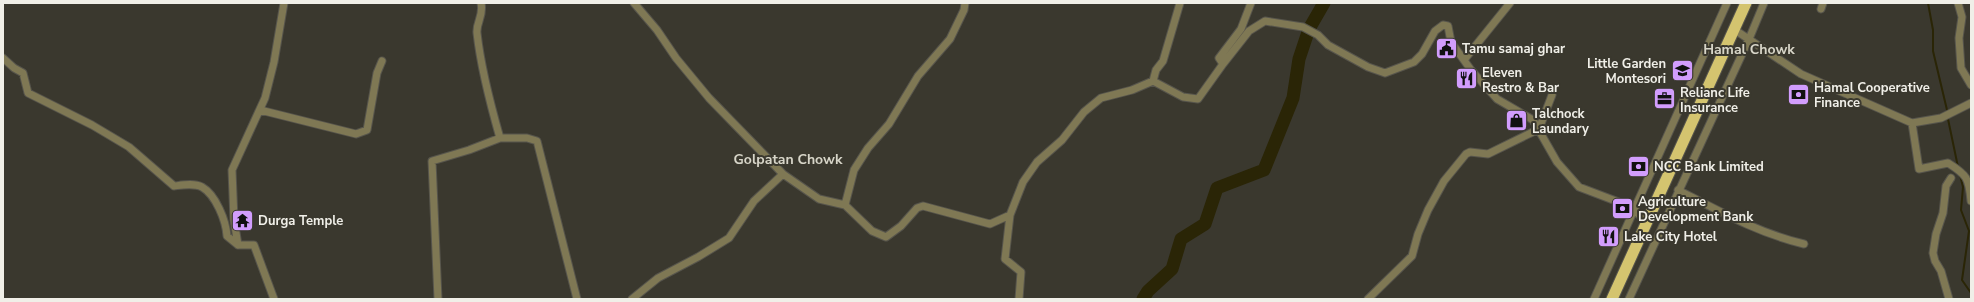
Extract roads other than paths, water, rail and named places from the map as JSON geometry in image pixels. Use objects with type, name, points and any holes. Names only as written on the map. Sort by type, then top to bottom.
[{"type":"highway","points":[[1612,299],[1746,3]]},
{"type":"street","points":[[238,245],[234,220],[232,170],[260,110],[270,84],[284,3]]},
{"type":"street","points":[[481,3],[483,12],[477,30],[478,39],[485,83],[500,138]]},
{"type":"street","points":[[634,3],[658,30],[676,58],[709,98],[783,174],[819,199],[845,205],[872,231],[886,237],[901,226],[917,208],[923,206],[990,224],[1010,215]]},
{"type":"street","points":[[845,205],[854,170],[868,148],[889,124],[918,76],[950,39],[964,10],[965,3]]},
{"type":"street","points":[[1153,82],[1156,70],[1163,61],[1180,3]]},
{"type":"street","points":[[1223,64],[1220,58],[1241,29],[1251,3]]},
{"type":"street","points":[[1464,60],[1510,3]]},
{"type":"street","points":[[1594,299],[1633,209],[1727,3]]},
{"type":"street","points":[[1629,299],[1764,3]]},
{"type":"street","points":[[1958,3],[1962,17],[1959,38],[1961,68],[1971,85]]},
{"type":"street","points":[[1019,299],[1020,272],[1005,259],[1010,215],[1023,182],[1037,162],[1062,140],[1084,112],[1101,98],[1132,90],[1153,82],[1183,97],[1198,99],[1249,31],[1265,21],[1303,27],[1318,34],[1328,45],[1368,67],[1385,73],[1414,62],[1422,54],[1435,31],[1443,26],[1448,26],[1451,42],[1464,60],[1497,99],[1534,120],[1557,162],[1579,187],[1604,195],[1630,206],[1646,221]]},
{"type":"street","points":[[1735,30],[1801,74],[1912,123],[1941,118],[1971,103]]},
{"type":"street","points":[[3,58],[14,68],[23,73],[28,93],[92,125],[129,147],[174,186],[191,184],[202,187],[216,202],[226,224],[227,236],[238,245],[254,245],[274,299]]},
{"type":"street","points":[[260,110],[356,134],[367,130],[377,73],[382,61]]},
{"type":"street","points":[[1368,299],[1412,256],[1418,234],[1428,210],[1444,181],[1466,154],[1470,152],[1488,154],[1538,129],[1552,95]]},
{"type":"street","points":[[1912,123],[1919,168],[1948,162],[1964,173],[1970,187],[1971,201]]},
{"type":"street","points":[[438,299],[432,161],[469,150],[500,138],[527,138],[537,142],[577,299]]},
{"type":"street","points":[[632,299],[658,278],[698,257],[729,238],[754,201],[783,174]]},
{"type":"street","points":[[1949,299],[1933,253],[1936,234],[1943,213],[1946,186],[1951,178]]},
{"type":"street","points":[[1678,190],[1700,202],[1774,236],[1804,244]]},
{"type":"waterway","points":[[1143,299],[1148,291],[1172,269],[1181,239],[1205,224],[1217,188],[1264,170],[1293,98],[1299,59],[1309,29],[1324,3]]},
{"type":"waterway","points":[[1928,3],[1933,30],[1933,51],[1947,110]]},
{"type":"waterway","points":[[1948,119],[1958,167]]},
{"type":"waterway","points":[[1960,175],[1963,187],[1961,210],[1969,231],[1962,280],[1971,293]]},
{"type":"place","name":"Tamu samaj ghar","points":[[1446,48]]},
{"type":"place","name":"Little Garden Montesori","points":[[1682,70]]},
{"type":"place","name":"Eleven Restro & Bar","points":[[1467,79]]},
{"type":"place","name":"Hamal Cooperative Finance","points":[[1798,94]]},
{"type":"place","name":"Relianc Life Insurance","points":[[1664,99]]},
{"type":"place","name":"Talchock Laundary","points":[[1516,120]]},
{"type":"place","name":"NCC Bank Limited","points":[[1639,166]]},
{"type":"place","name":"Agriculture Development Bank","points":[[1622,208]]},
{"type":"place","name":"Durga Temple","points":[[243,220]]},
{"type":"place","name":"Lake City Hotel","points":[[1608,236]]},
{"type":"district","name":"Hamal Chowk","points":[[1749,49]]},
{"type":"district","name":"Golpatan Chowk","points":[[788,159]]}]
